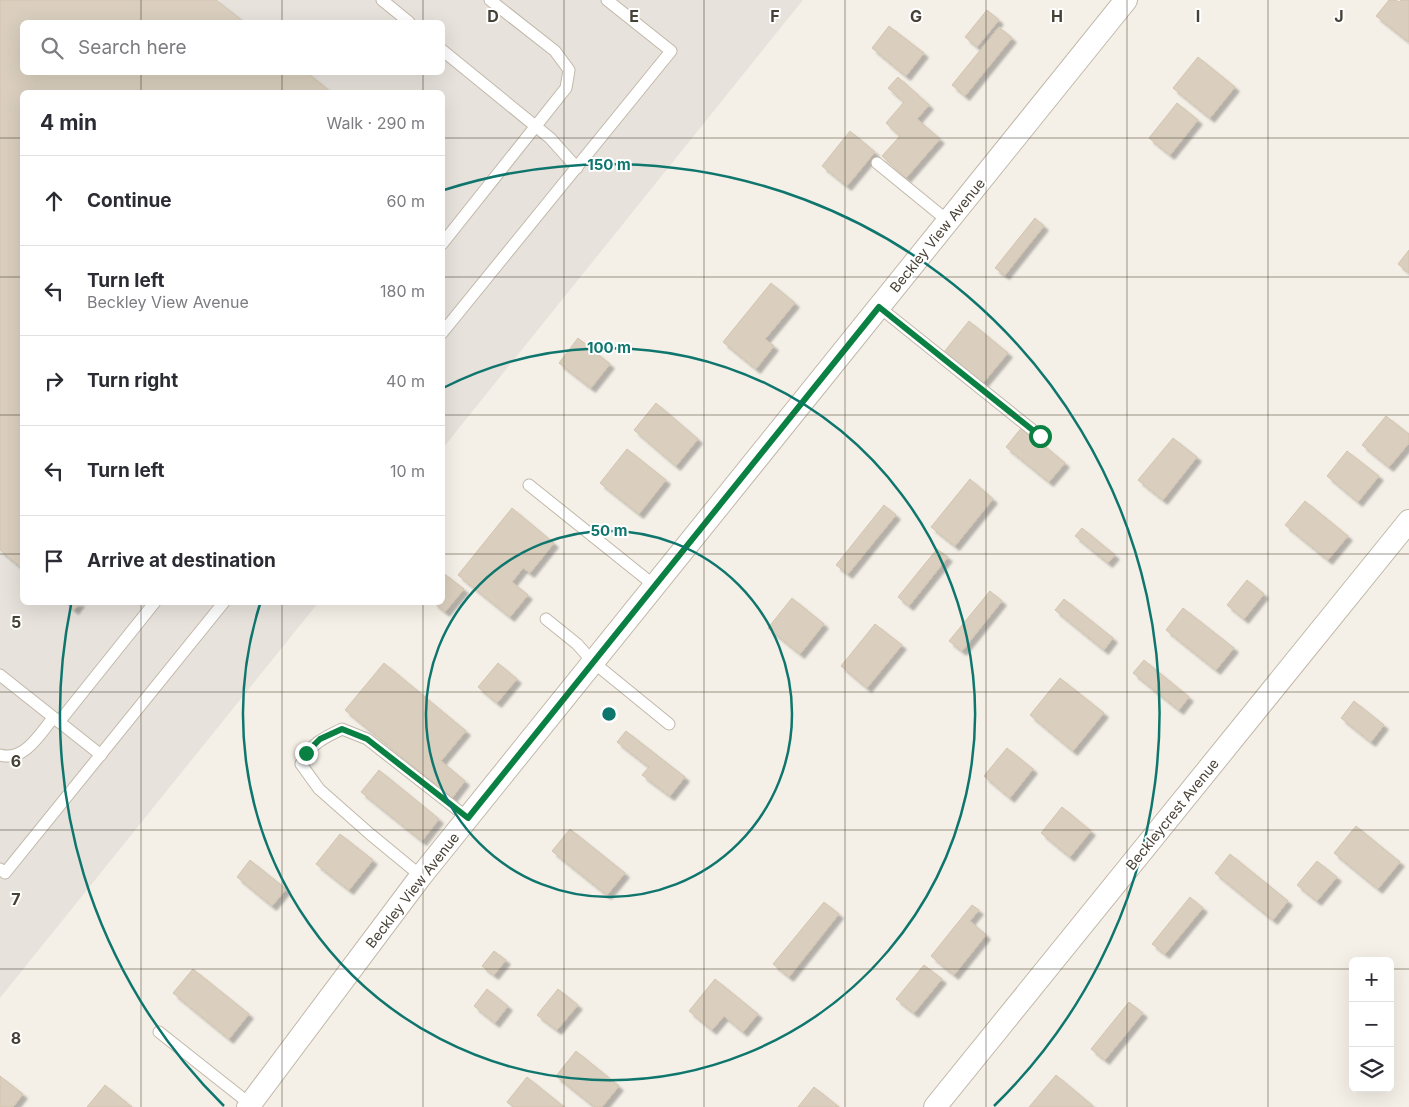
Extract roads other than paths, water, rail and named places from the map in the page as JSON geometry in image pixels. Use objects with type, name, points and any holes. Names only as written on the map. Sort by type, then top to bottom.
[{"type":"street","name":"Beckley View Avenue","points":[[249,1106],[422,876],[1126,0]]},
{"type":"street","name":"Beckleycrest Avenue","points":[[936,1107],[1409,521]]},
{"type":"lane","points":[[382,0],[407,20]]},
{"type":"lane","points":[[445,240],[566,88],[569,70],[555,51],[490,0]]},
{"type":"lane","points":[[445,329],[671,51],[607,0]]},
{"type":"lane","points":[[445,52],[550,138],[576,168]]},
{"type":"lane","points":[[877,163],[948,221]]},
{"type":"lane","points":[[879,307],[1040,436]]},
{"type":"lane","points":[[529,485],[655,586]]},
{"type":"lane","points":[[0,755],[18,755],[29,747],[56,720],[152,605]]},
{"type":"lane","points":[[0,869],[5,873],[222,605]]},
{"type":"lane","points":[[546,619],[577,644],[593,662],[669,724]]},
{"type":"lane","points":[[0,675],[100,756]]},
{"type":"lane","points":[[422,876],[319,789],[301,764],[306,753],[320,739],[342,729],[367,739],[468,818]]},
{"type":"lane","points":[[160,1032],[249,1106]]}]
